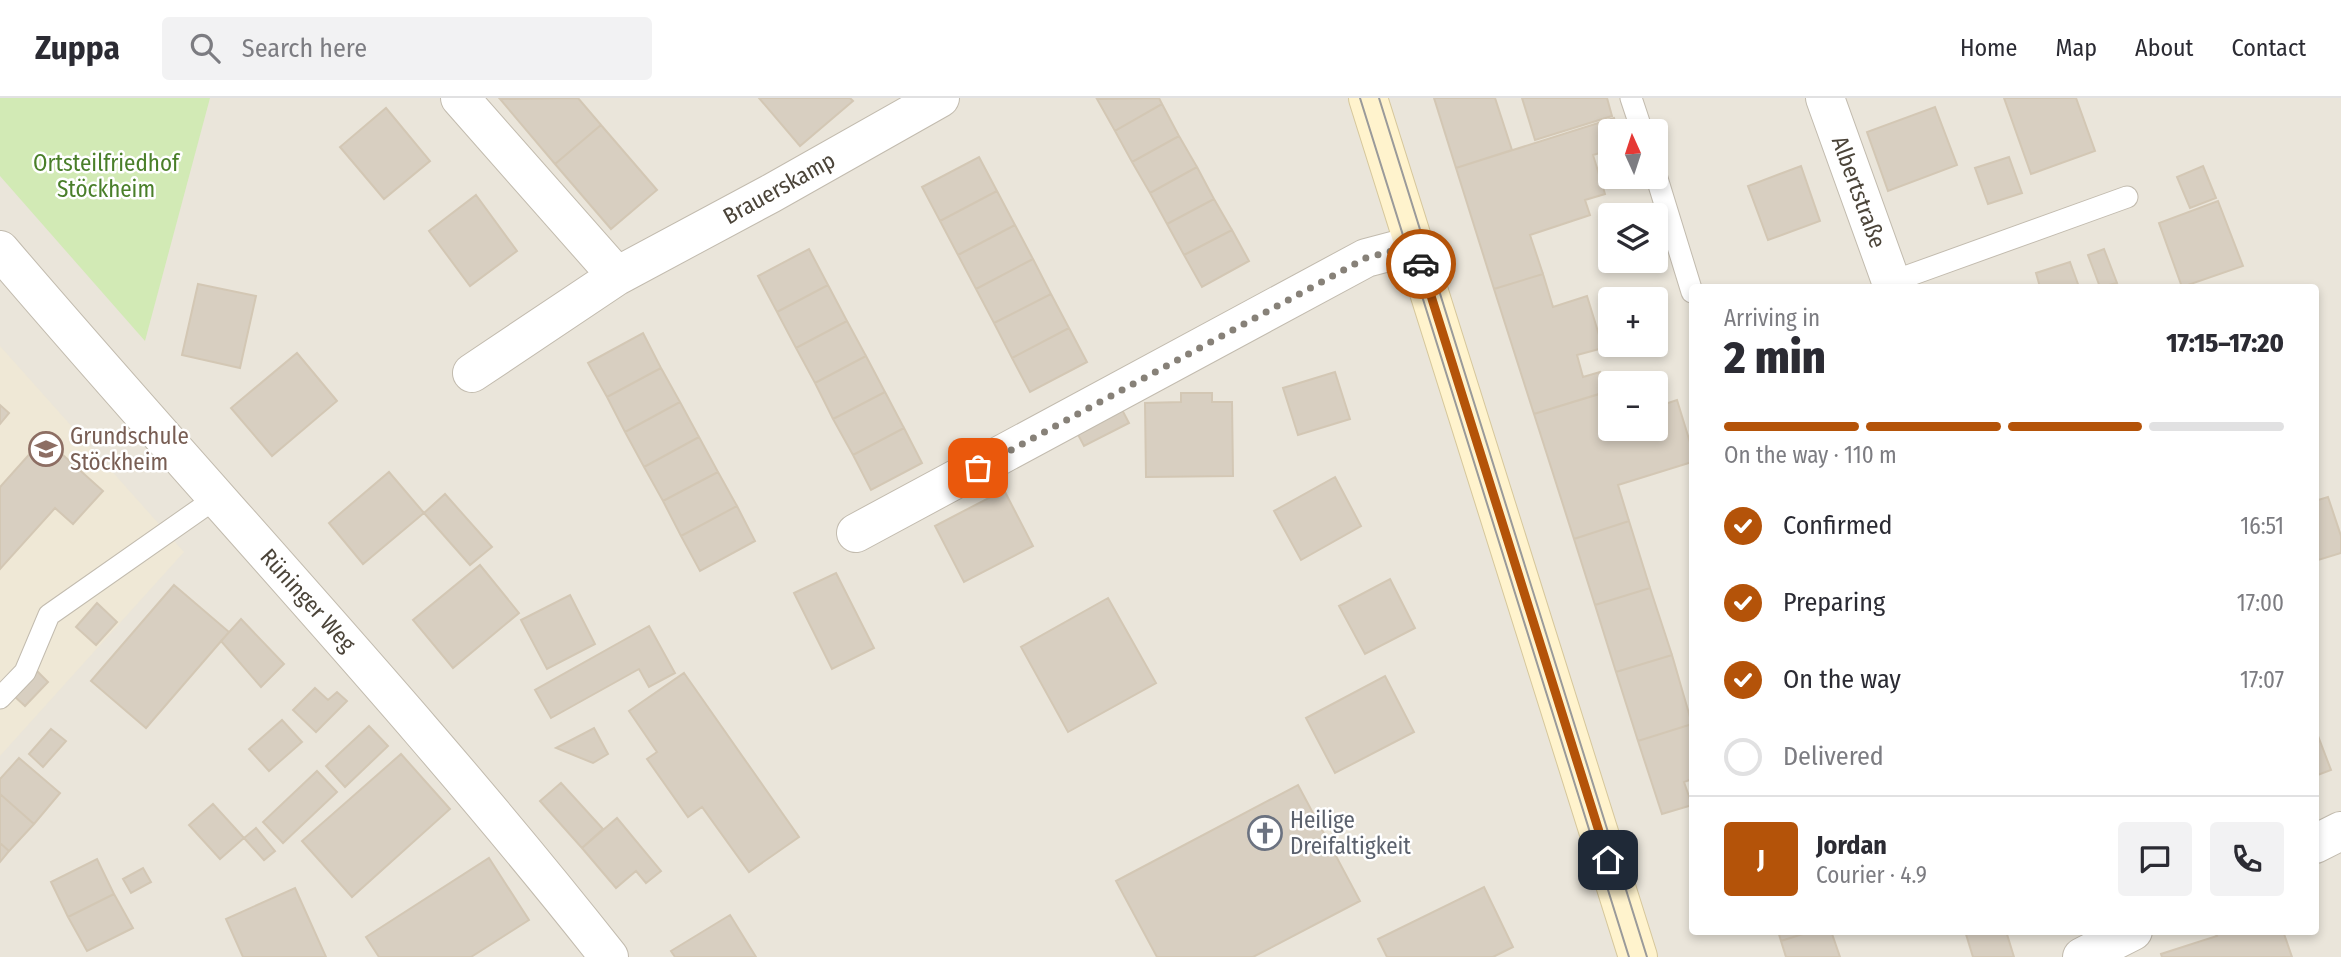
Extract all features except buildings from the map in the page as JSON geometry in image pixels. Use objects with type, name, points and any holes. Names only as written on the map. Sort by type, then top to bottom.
[{"type":"street","points":[[460,98],[617,276]]},
{"type":"street","name":"Brauerskamp","points":[[472,373],[617,276],[940,98]]},
{"type":"street","points":[[1368,98],[1638,957]]},
{"type":"street","name":"Albertstraße","points":[[1825,98],[1892,284]]},
{"type":"street","points":[[856,533],[1366,258],[1415,245]]},
{"type":"street","name":"Rüninger Weg","points":[[0,250],[216,498],[390,690],[609,957]]},
{"type":"street","points":[[2319,842],[2341,831]]},
{"type":"street","points":[[2082,957],[2124,939]]},
{"type":"lane","points":[[1631,98],[1638,119]]},
{"type":"lane","points":[[1660,189],[1690,284]]},
{"type":"lane","points":[[1892,284],[2126,197]]},
{"type":"lane","points":[[0,698],[25,672],[49,615],[216,498]]},
{"type":"shaded area","points":[[0,98],[2341,98],[2341,957],[0,957]]},
{"type":"shaded area","name":"Grundschule Stöckheim","points":[[0,346],[184,552],[0,756]]},
{"type":"green space","name":"Ortsteilfriedhof Stöckheim","points":[[0,98],[210,98],[145,341],[0,176]]},
{"type":"tram line","points":[[1360,98],[1629,957]]},
{"type":"tram line","points":[[1379,98],[1647,957]]},
{"type":"way so far","points":[[978,468],[1366,258],[1415,245],[1421,264]]},
{"type":"place","name":"Grundschule Stöckheim","points":[[46,449]]},
{"type":"place","name":"Heilige Dreifaltigkeit","points":[[1265,833]]},
{"type":"route","points":[[1421,264],[1608,860]]}]
